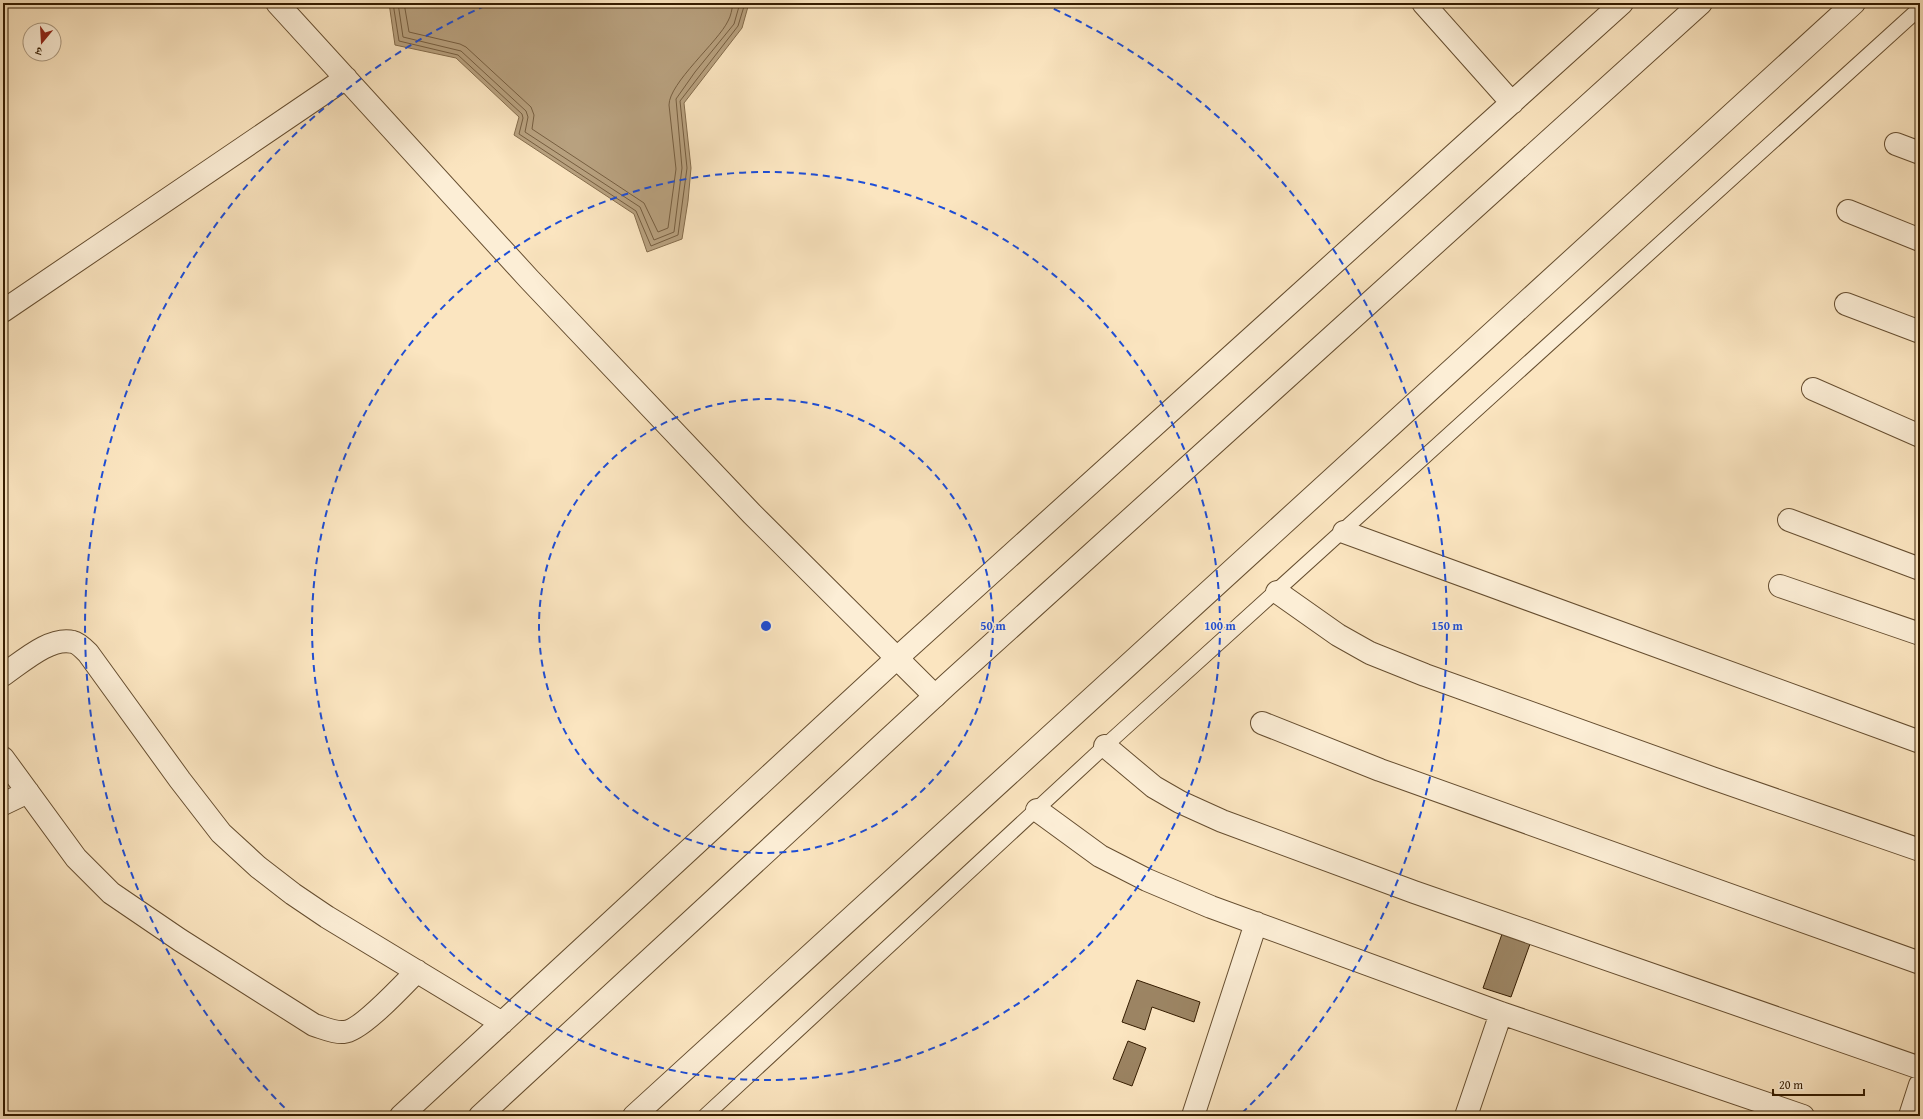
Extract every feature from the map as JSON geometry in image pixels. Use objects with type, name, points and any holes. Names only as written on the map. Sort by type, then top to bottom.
[{"type":"street","points":[[277,3],[529,279],[752,514],[935,696]]},
{"type":"street","points":[[1423,3],[1512,102]]},
{"type":"street","points":[[401,1116],[898,658],[1622,3]]},
{"type":"street","points":[[480,1116],[935,696],[1701,3]]},
{"type":"street","points":[[634,1116],[1854,3]]},
{"type":"street","points":[[3,312],[346,78]]},
{"type":"street","points":[[1896,144],[1920,153]]},
{"type":"street","points":[[1848,212],[1920,240]]},
{"type":"street","points":[[1846,304],[1920,332]]},
{"type":"street","points":[[1813,389],[1920,436]]},
{"type":"street","points":[[1789,520],[1920,569]]},
{"type":"street","points":[[1344,532],[1920,742]]},
{"type":"street","points":[[1780,586],[1920,634]]},
{"type":"street","points":[[1277,592],[1338,635],[1370,653],[1712,778],[1920,850]]},
{"type":"street","points":[[3,675],[36,652],[55,642],[74,642],[88,653],[180,780],[221,833],[258,866],[293,894],[327,917],[502,1023]]},
{"type":"street","points":[[1262,723],[1380,770],[1920,963]]},
{"type":"street","points":[[1105,746],[1154,787],[1180,802],[1222,821],[1414,892],[1920,1068]]},
{"type":"street","points":[[3,758],[76,858],[112,893],[180,940],[314,1025],[333,1032],[346,1032],[361,1025],[417,972]]},
{"type":"street","points":[[3,804],[28,792]]},
{"type":"street","points":[[1037,810],[1100,856],[1147,880],[1211,907],[1501,1012],[1803,1116]]},
{"type":"street","points":[[1193,1116],[1256,923]]},
{"type":"street","points":[[1466,1116],[1501,1012]]},
{"type":"street","points":[[1910,1116],[1920,1085]]},
{"type":"lane","points":[[705,1116],[1105,746],[1344,532],[1920,8]]},
{"type":"water","points":[[389,3],[749,3],[742,28],[684,103],[691,168],[682,239],[647,252],[634,214],[514,135],[519,117],[456,58],[395,45]]},
{"type":"building","points":[[1502,934],[1530,944],[1511,997],[1483,988]]},
{"type":"building","points":[[1137,980],[1200,1002],[1194,1022],[1152,1007],[1145,1030],[1122,1022]]},
{"type":"building","points":[[1128,1041],[1146,1048],[1132,1086],[1113,1079]]}]
